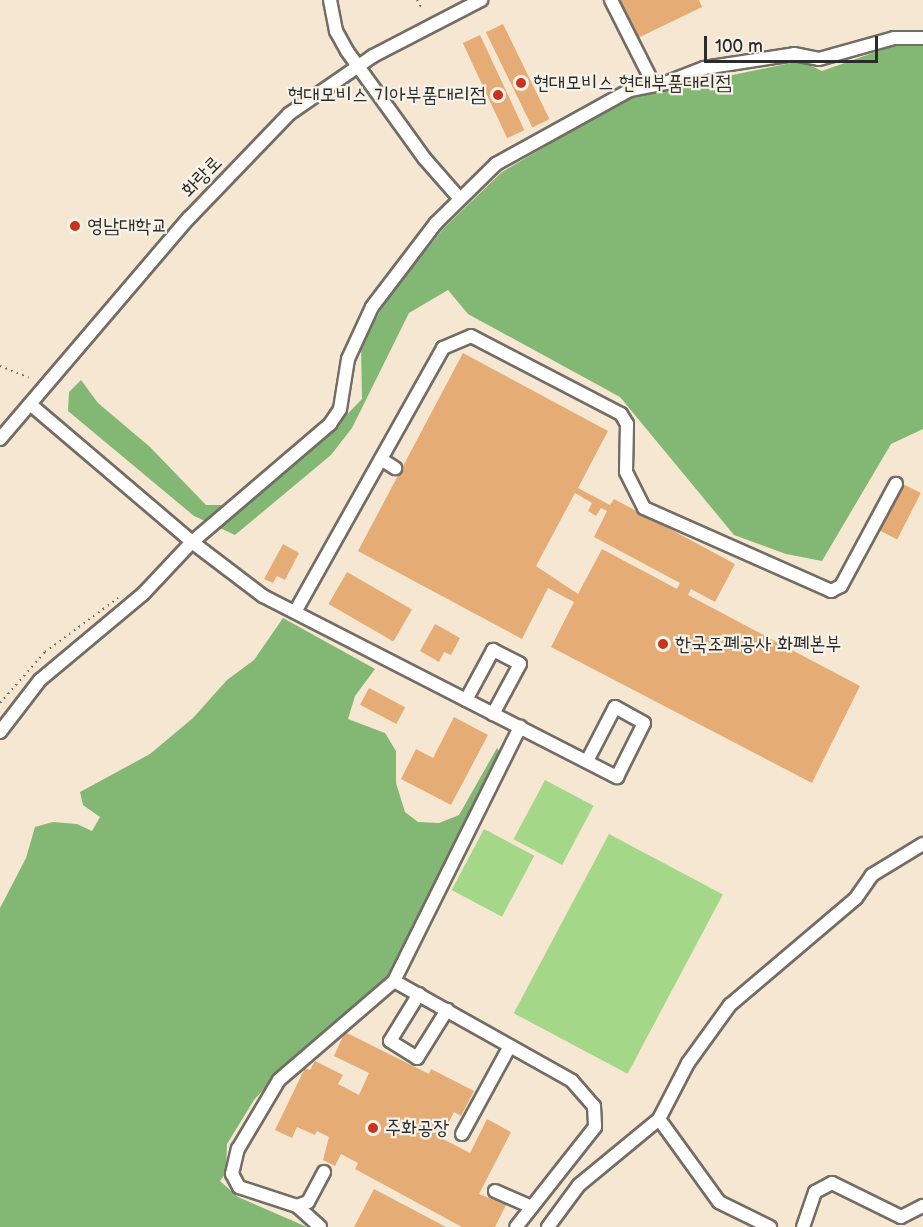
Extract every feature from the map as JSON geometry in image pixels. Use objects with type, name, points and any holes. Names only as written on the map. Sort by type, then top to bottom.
[{"type":"street","points":[[330,0],[336,31],[424,159],[460,199]]},
{"type":"street","name":"화랑로","points":[[0,439],[189,218],[289,114],[360,66],[432,23],[481,0]]},
{"type":"street","points":[[611,0],[654,85]]},
{"type":"street","points":[[0,732],[40,680],[143,594],[192,542],[330,424],[340,409],[348,359],[372,307],[436,222],[496,164],[630,90],[654,85],[704,68],[794,54],[819,59],[894,38],[923,38]]},
{"type":"street","points":[[295,612],[443,348],[471,336],[621,414],[627,424],[626,472],[644,508],[831,591],[841,586],[896,484]]},
{"type":"street","points":[[30,404],[249,588],[295,612],[617,777],[644,723],[615,708],[586,761]]},
{"type":"street","points":[[381,459],[395,468]]},
{"type":"street","points":[[466,700],[493,650],[520,664],[493,714]]},
{"type":"street","points":[[320,1227],[297,1206],[239,1187],[232,1174],[238,1149],[279,1080],[394,981],[520,727]]},
{"type":"street","points":[[548,1227],[579,1185],[659,1119],[688,1063],[730,1005],[856,898],[872,876],[923,844]]},
{"type":"street","points":[[394,981],[572,1081],[594,1106],[598,1118],[596,1127],[516,1227]]},
{"type":"street","points":[[419,994],[390,1041],[417,1058],[447,1010]]},
{"type":"street","points":[[462,1134],[510,1046]]},
{"type":"street","points":[[659,1119],[719,1202],[752,1222],[770,1227]]},
{"type":"street","points":[[297,1206],[308,1202],[324,1172]]},
{"type":"street","points":[[803,1227],[815,1192],[832,1183],[901,1216],[923,1206]]},
{"type":"street","points":[[495,1191],[532,1207]]},
{"type":"path","points":[[417,0],[422,9]]},
{"type":"path","points":[[0,366],[29,378]]},
{"type":"path","points":[[0,703],[45,652],[122,595]]},
{"type":"green space","points":[[898,44],[923,45],[923,429],[891,444],[822,561],[786,554],[734,535],[620,397],[468,314],[448,290],[409,313],[352,428],[331,455],[235,535],[194,516],[68,411],[69,392],[81,380],[98,403],[150,447],[206,505],[234,505],[330,432],[362,399],[361,345],[387,299],[443,229],[502,172],[631,96],[801,61],[822,71]]},
{"type":"green space","points":[[283,618],[375,669],[355,696],[348,719],[385,733],[396,751],[396,783],[405,812],[418,822],[439,823],[459,815],[497,748],[501,754],[385,980],[285,1066],[254,1100],[227,1144],[226,1173],[220,1181],[238,1197],[307,1227],[0,1227],[0,908],[26,858],[35,827],[53,822],[77,824],[92,831],[100,817],[83,805],[80,792],[150,754],[193,718],[227,680],[254,660]]},
{"type":"green space","points":[[545,780],[594,806],[562,865],[514,839]]},
{"type":"green space","points":[[484,829],[534,856],[502,917],[452,890]]},
{"type":"green space","points":[[609,834],[723,895],[628,1074],[514,1013]]},
{"type":"building","points":[[620,0],[699,0],[702,7],[638,38]]},
{"type":"building","name":"현대모비스 현대부품대리점","points":[[503,24],[549,119],[532,128],[486,32]]},
{"type":"building","name":"현대모비스 기아부품대리점","points":[[480,35],[524,130],[507,138],[463,43]]},
{"type":"building","points":[[463,353],[608,431],[578,488],[610,505],[614,499],[735,564],[715,602],[691,589],[688,595],[860,686],[812,783],[551,647],[574,602],[548,588],[522,639],[358,551]],"holes":[[[575,493],[592,503],[588,511],[596,516],[601,508],[607,511],[594,537],[680,583],[677,589],[602,549],[578,594],[536,566]]]},
{"type":"building","points":[[903,484],[921,493],[897,539],[879,530]]},
{"type":"building","points":[[283,544],[299,553],[285,580],[277,576],[273,583],[264,579]]},
{"type":"building","points":[[347,572],[412,610],[393,642],[328,604]]},
{"type":"building","points":[[435,624],[460,638],[451,655],[444,652],[439,662],[420,651]]},
{"type":"building","points":[[369,688],[405,707],[396,724],[360,705]]},
{"type":"building","points":[[454,717],[488,735],[451,805],[401,779],[416,749],[433,758]]},
{"type":"building","name":"주화공장","points":[[345,1032],[429,1074],[431,1069],[474,1091],[461,1116],[454,1112],[441,1138],[470,1153],[487,1119],[511,1132],[479,1194],[506,1205],[495,1227],[462,1227],[355,1169],[358,1163],[341,1154],[335,1166],[323,1160],[329,1137],[317,1131],[315,1135],[297,1127],[292,1138],[275,1130],[305,1068],[310,1070],[315,1061],[343,1075],[338,1084],[359,1095],[369,1073],[334,1056]]},
{"type":"building","points":[[374,1189],[446,1227],[354,1227]]},
{"type":"place","name":"현대모비스 현대부품대리점","points":[[521,83]]},
{"type":"place","name":"현대모비스 기아부품대리점","points":[[498,95]]},
{"type":"place","name":"영남대학교","points":[[75,226]]},
{"type":"place","name":"한국조폐공사 화폐본부","points":[[663,644]]},
{"type":"place","name":"주화공장","points":[[373,1128]]}]
